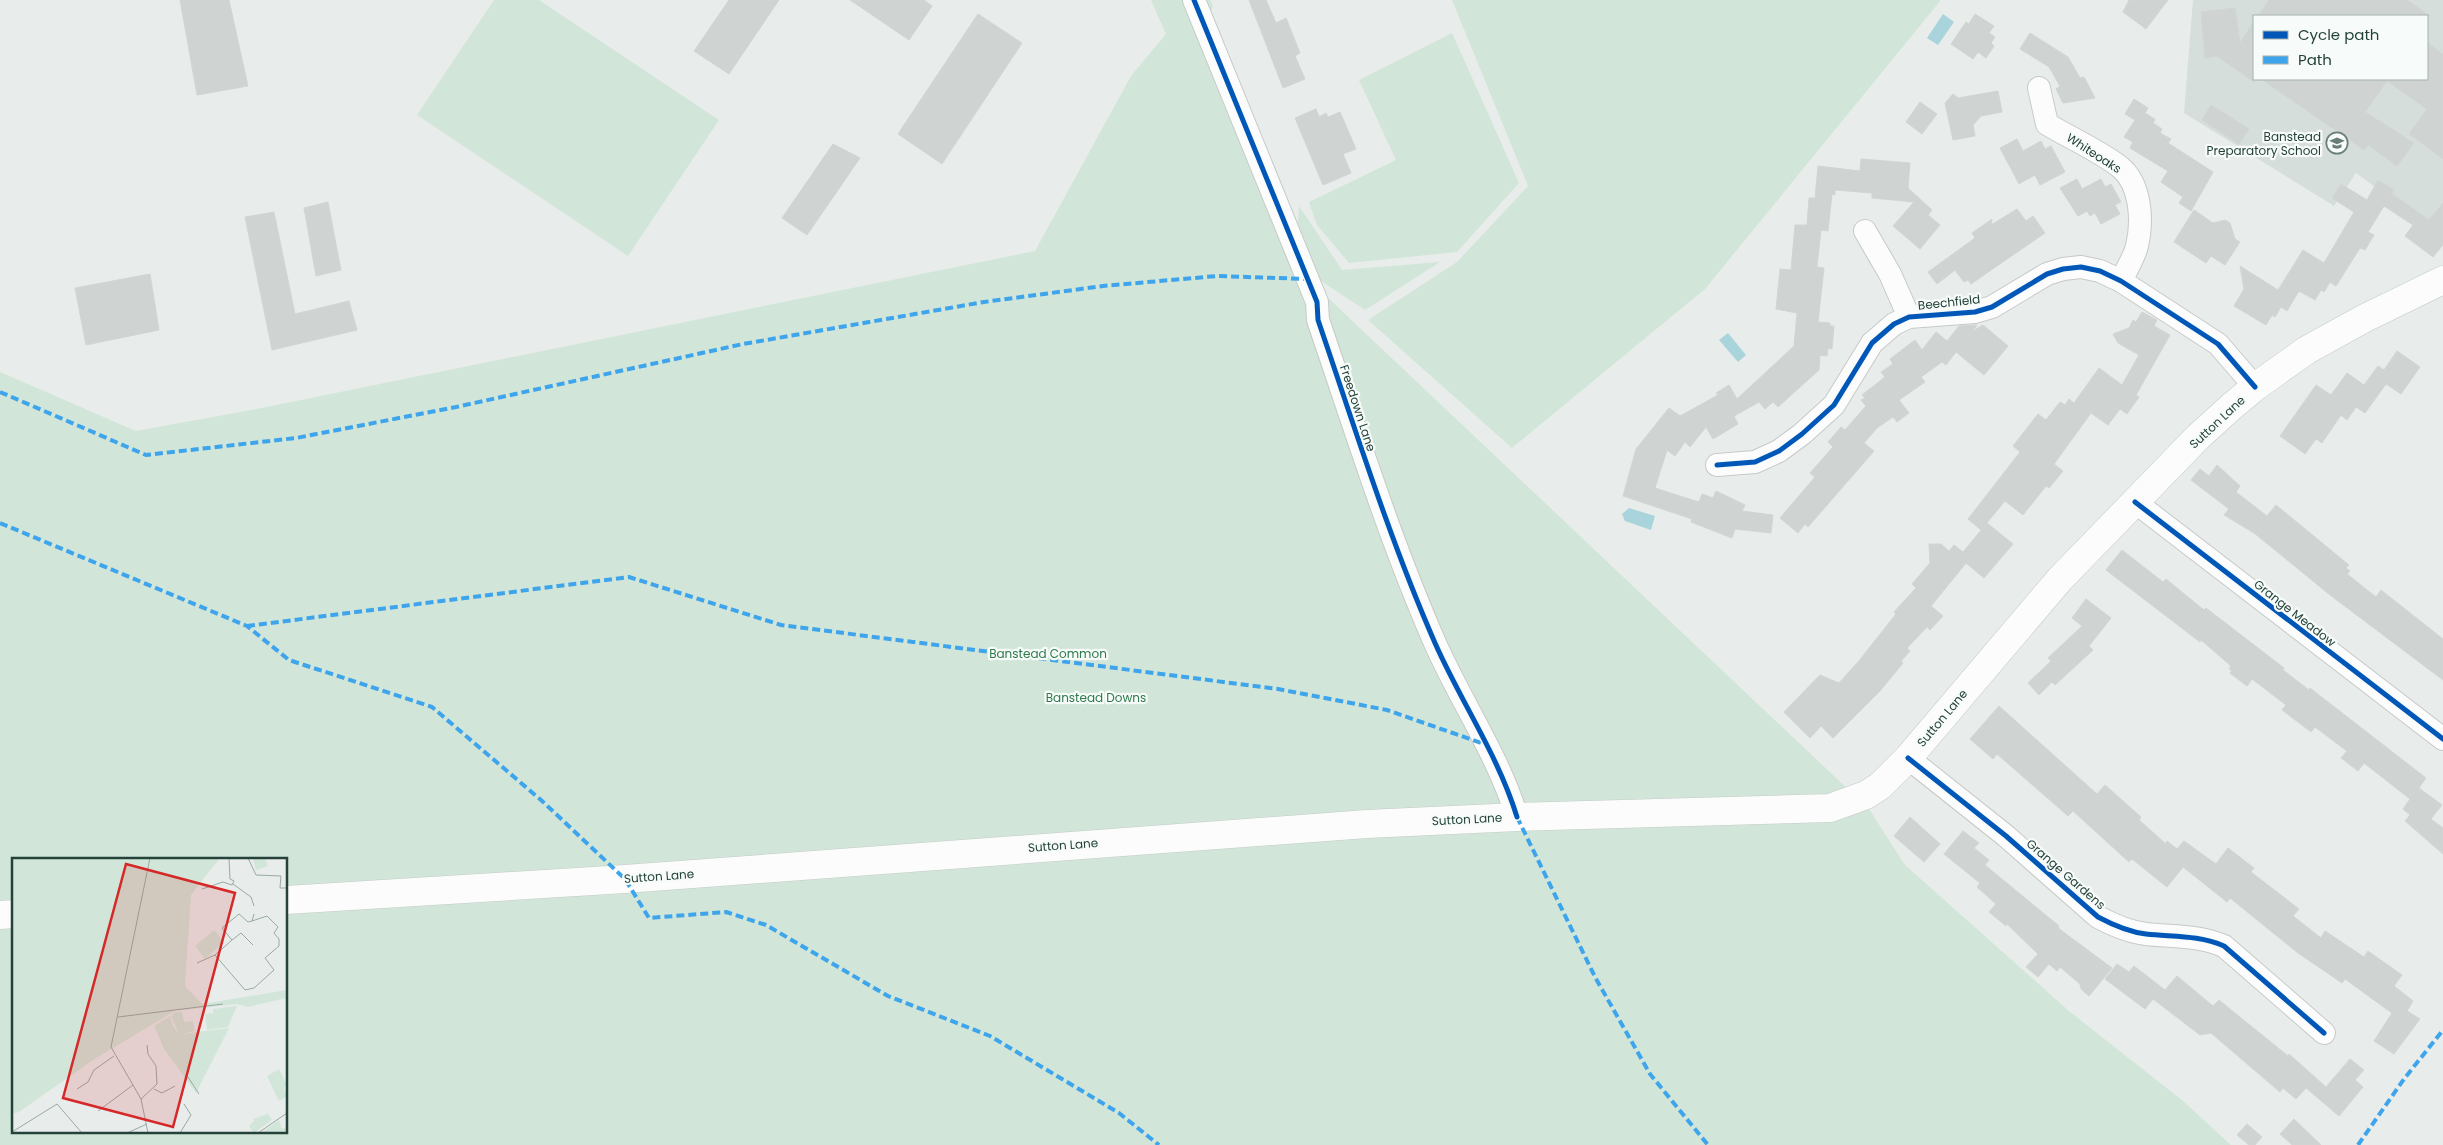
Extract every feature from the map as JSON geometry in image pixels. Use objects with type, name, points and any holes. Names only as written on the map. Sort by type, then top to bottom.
[{"type":"main road","name":"Sutton Lane","points":[[288,900],[625,879],[1367,824],[1517,817],[1830,808],[1866,795],[1880,786],[1908,758],[2060,579],[2198,438],[2255,387],[2307,350],[2365,318],[2443,280]]},
{"type":"street","name":"Freedown Lane","points":[[1194,0],[1317,302],[1318,320],[1388,526],[1436,644],[1501,772],[1517,817]]},
{"type":"street","name":"Whiteoaks","points":[[2039,88],[2047,124],[2120,167],[2130,179],[2137,195],[2139,230],[2137,248],[2121,281]]},
{"type":"street","name":"Beechfield","points":[[1865,231],[1890,274],[1909,317]]},
{"type":"street","name":"Beechfield","points":[[1717,464],[1756,462],[1779,451],[1802,434],[1834,404],[1872,342],[1883,332],[1909,317],[1975,312],[1992,307],[2048,274],[2063,269],[2081,267],[2100,271],[2121,281],[2218,344],[2255,387]]},
{"type":"street","name":"Grange Meadow","points":[[2136,502],[2443,739]]},
{"type":"street","name":"Grange Gardens","points":[[1908,758],[2006,836],[2098,917],[2115,926],[2145,934],[2212,941],[2224,946],[2324,1033]]},
{"type":"shaded area","name":"Banstead Preparatory School","points":[[2193,0],[2443,0],[2443,237],[2356,173],[2334,206],[2184,113]]},
{"type":"green space","points":[[494,0],[539,0],[719,120],[628,256],[417,115]]},
{"type":"green space","name":"Banstead Downs","points":[[1151,0],[1210,0],[1213,6],[1205,26],[1308,279],[1869,809],[1905,865],[2069,1011],[2183,1101],[2231,1145],[0,1145],[0,372],[136,431],[251,410],[1035,251],[1131,76],[1166,34]]},
{"type":"green space","points":[[1452,0],[1941,0],[1705,289],[1512,448],[1368,320],[1457,262],[1528,186]]},
{"type":"green space","points":[[1452,33],[1519,183],[1457,252],[1349,263],[1317,225],[1309,202],[1396,160],[1359,80]]},
{"type":"green space","points":[[1299,206],[1342,270],[1440,262],[1365,310],[1318,279],[1298,222]]},
{"type":"water","points":[[1943,14],[1954,22],[1938,45],[1927,38]]},
{"type":"water","points":[[1728,333],[1746,355],[1738,362],[1719,340]]},
{"type":"water","points":[[1629,508],[1655,516],[1651,530],[1625,521],[1622,514]]},
{"type":"building","points":[[180,0],[229,0],[248,86],[197,95]]},
{"type":"building","points":[[729,0],[779,0],[729,74],[694,51]]},
{"type":"building","points":[[850,0],[924,0],[932,6],[909,40]]},
{"type":"building","points":[[1249,0],[1266,0],[1276,23],[1286,18],[1300,53],[1295,56],[1305,79],[1283,88]]},
{"type":"building","points":[[2129,0],[2168,0],[2146,29],[2123,12]]},
{"type":"building","points":[[2269,0],[2407,0],[2430,16],[2428,15],[2259,15]]},
{"type":"building","points":[[2235,8],[2240,43],[2253,23],[2254,82],[2217,56],[2205,58],[2201,12]]},
{"type":"building","points":[[978,14],[1022,43],[942,164],[898,134]]},
{"type":"building","points":[[1975,14],[1994,26],[1989,33],[1995,37],[1991,43],[1994,46],[1986,58],[1978,52],[1973,59],[1951,44],[1966,22],[1969,24]]},
{"type":"building","points":[[2030,33],[2068,57],[2080,78],[2084,77],[2095,98],[2063,103],[2056,89],[2060,86],[2049,67],[2020,49]]},
{"type":"building","points":[[2428,43],[2443,54],[2443,159],[2409,134],[2427,109],[2387,81],[2365,112],[2414,143],[2397,166],[2368,145],[2364,150],[2262,80],[2428,80]]},
{"type":"building","points":[[1998,91],[2002,112],[1981,116],[1973,125],[1975,136],[1953,140],[1945,103],[1953,94],[1958,98]]},
{"type":"building","points":[[2134,99],[2148,108],[2145,113],[2155,119],[2153,123],[2162,129],[2160,133],[2171,139],[2168,143],[2213,172],[2191,211],[2179,203],[2183,197],[2161,182],[2168,171],[2130,148],[2133,142],[2124,137],[2135,120],[2125,114]]},
{"type":"building","points":[[1920,102],[1937,114],[1922,134],[1906,122]]},
{"type":"building","points":[[2211,105],[2249,129],[2239,144],[2202,120]]},
{"type":"building","points":[[1316,109],[1319,117],[1326,113],[1328,117],[1340,112],[1356,149],[1343,154],[1351,173],[1323,185],[1295,118]]},
{"type":"building","points":[[2017,139],[2023,151],[2041,141],[2045,149],[2051,146],[2065,172],[2040,185],[2035,175],[2019,184],[2000,148]]},
{"type":"building","points":[[833,144],[860,158],[807,235],[782,218]]},
{"type":"building","points":[[1861,159],[1910,163],[1908,188],[1932,210],[1928,215],[1940,225],[1920,249],[1893,226],[1914,202],[1872,198],[1872,193],[1835,190],[1835,195],[1832,194],[1828,231],[1821,230],[1817,267],[1824,268],[1818,322],[1830,323],[1830,326],[1834,326],[1832,349],[1828,348],[1827,356],[1820,355],[1819,370],[1778,407],[1773,402],[1765,409],[1759,402],[1734,416],[1738,424],[1713,439],[1706,427],[1690,447],[1685,442],[1675,456],[1667,450],[1655,488],[1699,502],[1702,494],[1713,498],[1716,491],[1745,505],[1742,511],[1773,515],[1771,533],[1735,529],[1732,538],[1691,522],[1692,519],[1623,496],[1636,449],[1669,408],[1680,416],[1718,395],[1716,393],[1729,385],[1737,399],[1794,346],[1797,313],[1776,309],[1780,269],[1791,270],[1795,225],[1807,225],[1809,198],[1815,198],[1818,166],[1860,171]]},
{"type":"building","points":[[2077,179],[2082,189],[2101,179],[2105,187],[2111,184],[2121,202],[2115,205],[2120,214],[2101,224],[2095,213],[2090,216],[2087,211],[2078,216],[2060,188]]},
{"type":"building","points":[[2378,180],[2394,190],[2392,194],[2429,220],[2443,203],[2443,245],[2433,257],[2405,236],[2413,225],[2384,206],[2368,232],[2374,235],[2365,250],[2360,248],[2336,286],[2330,282],[2324,292],[2321,290],[2315,300],[2299,291],[2287,311],[2281,307],[2275,317],[2272,315],[2266,325],[2234,306],[2244,289],[2240,266],[2278,290],[2303,250],[2324,263],[2354,212],[2332,198],[2341,184],[2367,200]]},
{"type":"building","points":[[328,202],[341,270],[316,276],[304,208]]},
{"type":"building","points":[[2017,209],[2026,221],[2033,216],[2045,233],[1971,284],[1968,280],[1964,282],[1955,270],[1937,284],[1928,272],[1975,238],[1972,233],[1992,219],[1991,225]]},
{"type":"building","points":[[2194,210],[2213,223],[2225,220],[2230,223],[2235,239],[2240,242],[2225,265],[2211,256],[2206,263],[2174,242]]},
{"type":"building","points":[[274,212],[295,314],[349,301],[357,330],[272,350],[245,217]]},
{"type":"building","points":[[150,274],[159,330],[86,345],[75,288]]},
{"type":"building","points":[[2142,312],[2157,320],[2154,326],[2170,335],[2136,395],[2139,397],[2127,414],[2120,409],[2108,425],[2091,413],[2054,464],[2063,471],[2049,488],[2046,486],[2023,515],[2005,501],[1981,530],[1968,519],[2020,452],[2013,446],[2038,414],[2046,420],[2060,402],[2065,405],[2069,399],[2074,403],[2099,368],[2122,385],[2139,355],[2118,343],[2113,334],[2129,328],[2133,320],[2136,322]]},
{"type":"building","points":[[1977,325],[1966,341],[1973,331],[1983,325],[2008,346],[1984,375],[1956,352],[1946,365],[1942,362],[1921,377],[1925,382],[1899,400],[1909,413],[1897,422],[1893,417],[1877,428],[1864,443],[1874,451],[1808,527],[1805,524],[1798,533],[1780,518],[1815,477],[1810,473],[1833,447],[1828,442],[1841,427],[1845,430],[1866,406],[1861,400],[1865,398],[1862,395],[1885,377],[1881,372],[1893,364],[1890,359],[1915,340],[1922,350],[1936,332],[1947,341],[1959,326]]},
{"type":"building","points":[[2397,351],[2420,367],[2401,394],[2386,384],[2365,413],[2356,407],[2347,420],[2341,415],[2322,443],[2316,439],[2305,454],[2280,436],[2316,385],[2331,395],[2347,373],[2364,385],[2378,366],[2384,370]]},
{"type":"building","points":[[2217,465],[2240,486],[2236,492],[2267,516],[2276,505],[2349,565],[2346,568],[2350,571],[2347,574],[2376,597],[2381,590],[2443,639],[2443,680],[2330,595],[2254,533],[2224,515],[2229,509],[2191,480],[2200,469],[2209,476]]},
{"type":"building","points":[[1987,523],[2013,544],[1984,578],[1966,563],[1931,606],[1943,616],[1930,630],[1927,627],[1907,648],[1910,651],[1901,661],[1903,663],[1880,691],[1833,738],[1821,726],[1810,738],[1784,712],[1820,675],[1839,683],[1858,662],[1896,614],[1894,612],[1916,588],[1912,584],[1930,563],[1929,544],[1941,544],[1949,551],[1954,545],[1963,552]]},
{"type":"building","points":[[2122,550],[2163,582],[2166,579],[2204,610],[2206,608],[2284,668],[2283,670],[2309,690],[2310,688],[2426,778],[2419,788],[2442,805],[2431,819],[2443,828],[2443,854],[2405,821],[2410,815],[2403,809],[2410,799],[2364,763],[2358,771],[2341,758],[2347,751],[2315,727],[2311,732],[2282,710],[2286,705],[2252,679],[2247,686],[2230,673],[2232,671],[2229,669],[2231,666],[2201,640],[2200,642],[2106,570]]},
{"type":"building","points":[[2086,599],[2111,618],[2089,646],[2093,650],[2055,685],[2052,682],[2039,695],[2028,683],[2051,661],[2048,658],[2082,626],[2072,618]]},
{"type":"building","points":[[1999,706],[2097,794],[2105,785],[2141,817],[2139,820],[2166,844],[2167,841],[2177,849],[2184,841],[2216,864],[2228,848],[2254,868],[2251,872],[2299,909],[2293,916],[2321,938],[2325,931],[2364,957],[2368,951],[2402,975],[2394,986],[2413,1001],[2407,1011],[2420,1019],[2394,1054],[2374,1041],[2392,1013],[2345,979],[2342,983],[2298,953],[2230,898],[2227,902],[2183,867],[2167,887],[2132,859],[2129,862],[2073,811],[2068,816],[1997,754],[1993,759],[1970,739]]},
{"type":"building","points":[[1910,817],[1940,844],[1924,862],[1894,836]]},
{"type":"building","points":[[1963,831],[1979,843],[1974,848],[1989,860],[1985,865],[2059,926],[2058,928],[2112,968],[2089,996],[2081,989],[2080,984],[2060,967],[2057,971],[2049,964],[2038,977],[2026,967],[2038,954],[2007,924],[2006,926],[1989,912],[1996,904],[1977,887],[1980,883],[1944,854]]},
{"type":"building","points":[[2117,964],[2129,972],[2134,966],[2165,990],[2177,976],[2213,1006],[2219,1000],[2288,1056],[2289,1054],[2326,1087],[2350,1059],[2364,1070],[2355,1080],[2363,1087],[2339,1116],[2306,1088],[2296,1099],[2283,1088],[2280,1092],[2211,1033],[2200,1035],[2153,999],[2145,1009],[2105,979]]},
{"type":"building","points":[[2294,1119],[2321,1145],[2292,1145],[2280,1134]]},
{"type":"building","points":[[2247,1124],[2262,1137],[2255,1145],[2249,1145],[2237,1135]]},
{"type":"marked path","points":[[0,392],[146,455],[296,438],[456,407],[743,344],[984,302],[1103,286],[1217,276],[1307,279]]},
{"type":"marked path","points":[[0,523],[247,626],[289,660],[432,707],[541,800],[625,879],[649,918],[726,912],[766,925],[888,996],[990,1036],[1119,1113],[1159,1145]]},
{"type":"marked path","points":[[247,626],[629,577],[781,625],[1278,689],[1387,710],[1487,745]]},
{"type":"marked path","points":[[1517,817],[1595,977],[1650,1074],[1708,1145]]},
{"type":"marked path","points":[[2358,1145],[2404,1079],[2443,1030]]},
{"type":"cycle path","points":[[1194,0],[1317,302],[1318,320],[1373,483],[1418,603],[1445,665],[1490,750],[1517,817]]},
{"type":"cycle path","points":[[1717,465],[1755,462],[1779,451],[1802,434],[1834,405],[1872,343],[1894,324],[1909,317],[1975,312],[1992,307],[2047,274],[2063,269],[2081,267],[2100,271],[2121,281],[2218,344],[2255,387]]},
{"type":"cycle path","points":[[2135,502],[2443,739]]},
{"type":"cycle path","points":[[1908,758],[2006,836],[2098,917],[2133,932],[2195,938],[2224,946],[2324,1033]]},
{"type":"place","name":"Banstead Preparatory School","points":[[2337,143]]},
{"type":"park label","name":"Banstead Common","points":[[1048,653]]}]
